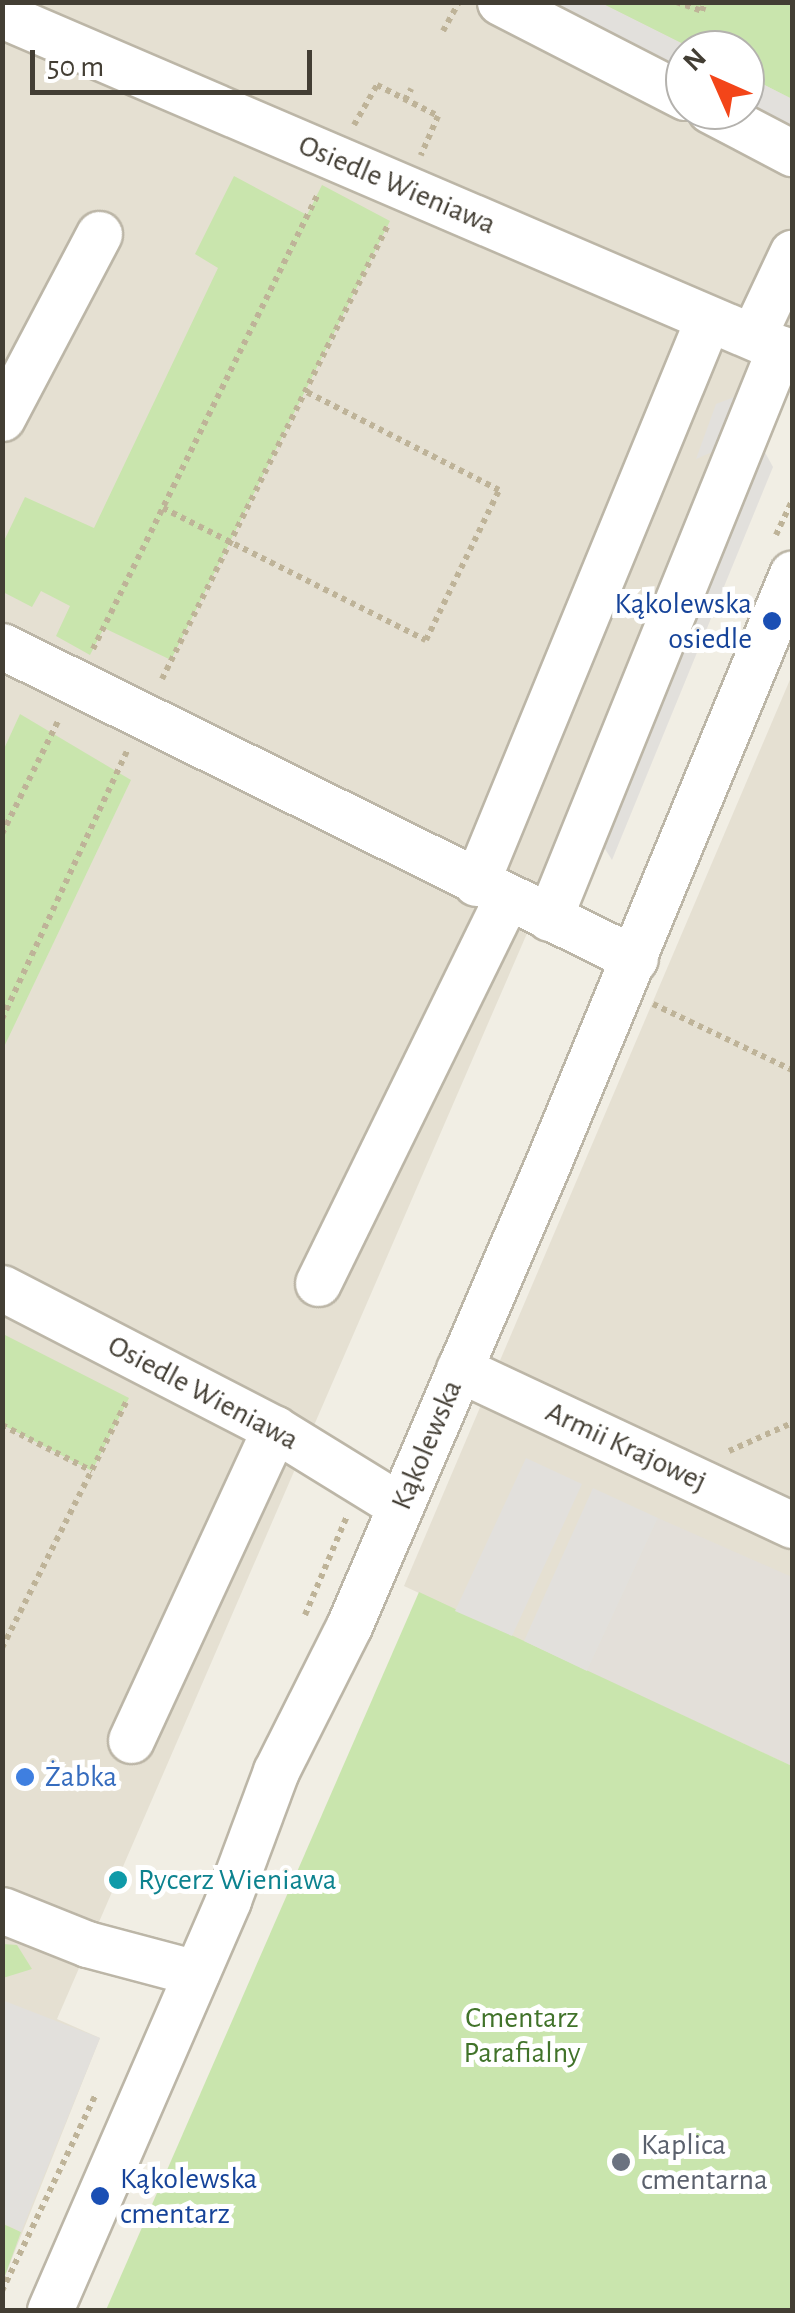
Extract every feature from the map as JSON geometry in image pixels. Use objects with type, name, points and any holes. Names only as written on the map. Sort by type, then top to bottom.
[{"type":"street","points":[[500,2],[665,87]]},
{"type":"street","name":"Osiedle Wieniawa","points":[[2,15],[775,346]]},
{"type":"street","points":[[748,130],[792,153]]},
{"type":"street","points":[[2,418],[98,234]]},
{"type":"street","points":[[548,918],[775,346],[792,252]]},
{"type":"street","points":[[318,1283],[491,891],[708,319]]},
{"type":"street","name":"Kąkolewska","points":[[50,2310],[196,1974],[297,1722],[349,1626],[635,959],[792,574]]},
{"type":"street","points":[[2,646],[635,959]]},
{"type":"street","name":"Osiedle Wieniawa","points":[[2,1288],[275,1430],[400,1506]]},
{"type":"street","name":"Armii Krajowej","points":[[459,1369],[792,1525]]},
{"type":"street","points":[[131,1740],[275,1430]]},
{"type":"street","points":[[2,1910],[87,1944],[196,1974]]},
{"type":"path","points":[[444,30],[459,2]]},
{"type":"path","points":[[676,2],[702,11],[706,2]]},
{"type":"path","points":[[2,834],[335,158],[376,85],[438,116],[406,189],[144,716],[2,1019]]},
{"type":"path","points":[[406,100],[412,89]]},
{"type":"path","points":[[163,508],[426,640],[498,490],[305,391]]},
{"type":"path","points":[[652,1004],[792,1070]]},
{"type":"path","points":[[2,1648],[148,1362]]},
{"type":"path","points":[[716,1456],[792,1423]]},
{"type":"path","points":[[2,1426],[92,1471]]},
{"type":"shaded area","points":[[3,3],[792,3],[792,354],[780,349],[57,2019],[100,2038],[3,2281]]},
{"type":"shaded area","points":[[500,3],[601,3],[665,35],[665,87]]},
{"type":"shaded area","points":[[765,85],[792,99],[792,153],[765,128]]},
{"type":"shaded area","points":[[755,389],[733,443],[696,459],[716,404]]},
{"type":"shaded area","points":[[757,438],[773,467],[612,860],[595,833]]},
{"type":"shaded area","points":[[792,675],[792,1766],[404,1586]]},
{"type":"shaded area","points":[[526,1458],[582,1484],[512,1636],[455,1611]]},
{"type":"shaded area","points":[[593,1488],[658,1518],[587,1671],[524,1641]]},
{"type":"shaded area","points":[[658,1518],[792,1577],[792,1766],[587,1671]]},
{"type":"shaded area","points":[[2,2000],[100,2038],[21,2232],[3,2223]]},
{"type":"green space","points":[[601,3],[792,3],[792,99],[765,85],[765,30],[665,30],[665,35]]},
{"type":"green space","points":[[234,176],[307,215],[322,185],[390,221],[171,660],[104,628],[90,655],[56,636],[70,606],[41,591],[32,607],[3,592],[3,543],[25,497],[94,528],[218,268],[195,254]]},
{"type":"green space","points":[[20,714],[131,780],[3,1049],[3,751]]},
{"type":"green space","points":[[3,1334],[129,1398],[92,1471],[3,1425]]},
{"type":"green space","name":"Cmentarz Parafialny","points":[[419,1592],[792,1766],[792,2310],[106,2310]]},
{"type":"green space","points":[[3,1944],[17,1945],[32,1969],[3,1978]]},
{"type":"green space","points":[[3,2224],[21,2232],[3,2281]]},
{"type":"place","name":"Kąkolewska osiedle","points":[[772,621]]},
{"type":"place","name":"Żabka","points":[[25,1777]]},
{"type":"place","name":"Rycerz Wieniawa","points":[[118,1880]]},
{"type":"place","name":"Kaplica cmentarna","points":[[621,2162]]},
{"type":"place","name":"Kąkolewska cmentarz","points":[[100,2196]]}]
